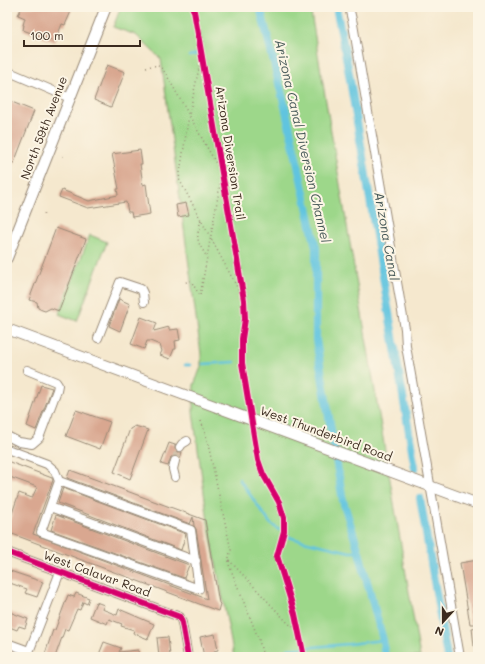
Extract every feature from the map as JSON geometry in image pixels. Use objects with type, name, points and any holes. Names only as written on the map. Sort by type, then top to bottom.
[{"type":"main road","name":"North 59th Avenue","points":[[7,258],[106,7]]},
{"type":"main road","name":"West Thunderbird Road","points":[[7,329],[478,504]]},
{"type":"street","points":[[349,7],[405,329],[406,346],[429,486],[460,657]]},
{"type":"street","points":[[7,71],[70,98]]},
{"type":"street","points":[[98,338],[117,288],[122,287],[132,290],[142,301]]},
{"type":"street","points":[[7,436],[19,442],[32,444],[39,438],[58,385],[52,380],[26,370]]},
{"type":"street","points":[[7,432],[32,444]]},
{"type":"street","points":[[180,448],[186,441]]},
{"type":"street","points":[[7,449],[47,464],[55,471],[59,481],[41,532],[199,590],[191,530],[59,481]]},
{"type":"street","points":[[175,477],[173,469],[176,461]]},
{"type":"street","points":[[50,507],[196,561]]},
{"type":"street","name":"West Calavar Road","points":[[7,552],[180,617],[188,657]]},
{"type":"street","points":[[7,643],[28,654],[60,572]]},
{"type":"path","points":[[201,220],[197,236],[198,244],[207,257]]},
{"type":"path","points":[[200,421],[208,441],[231,550],[228,565],[259,640],[263,657]]},
{"type":"path","points":[[229,559],[288,623],[300,633]]},
{"type":"path","points":[[296,620],[300,633]]},
{"type":"green space","points":[[121,7],[310,7],[420,657],[234,657],[208,522],[193,412],[194,385],[201,367],[201,354],[161,59],[136,35],[113,27]]},
{"type":"green space","points":[[90,235],[107,242],[77,321],[59,314]]},
{"type":"building","points":[[22,7],[73,7],[65,25],[62,24],[55,42],[23,30],[25,18],[18,15]]},
{"type":"building","points":[[107,65],[125,72],[111,107],[94,100]]},
{"type":"building","points":[[7,100],[34,111],[14,163],[7,161]]},
{"type":"building","points":[[140,150],[143,185],[146,184],[150,214],[132,217],[131,212],[128,212],[126,202],[88,208],[59,197],[62,190],[89,201],[118,195],[117,189],[119,189],[112,154]]},
{"type":"building","points":[[186,203],[189,215],[178,217],[176,205]]},
{"type":"building","points":[[56,228],[86,239],[59,311],[51,308],[45,311],[38,308],[37,302],[29,300]]},
{"type":"building","points":[[119,299],[130,304],[120,331],[109,326]]},
{"type":"building","points":[[141,317],[157,323],[154,331],[169,327],[169,330],[178,329],[180,340],[175,341],[176,349],[174,349],[170,359],[160,355],[162,351],[160,345],[150,341],[147,341],[144,349],[131,344]]},
{"type":"building","points":[[41,385],[52,388],[36,430],[27,426]]},
{"type":"building","points":[[76,410],[110,422],[100,449],[66,436]]},
{"type":"building","points":[[135,426],[148,430],[130,479],[114,472],[130,429]]},
{"type":"building","points":[[169,443],[175,445],[177,452],[182,452],[180,459],[176,456],[171,457],[168,466],[161,464]]},
{"type":"building","points":[[7,461],[52,478],[53,480],[33,534],[207,599],[193,517],[190,524],[67,478],[70,470],[205,520],[220,604],[218,611],[7,532],[19,493],[32,498],[37,487],[7,476]]},
{"type":"building","points":[[63,488],[186,534],[181,550],[58,503]]},
{"type":"building","points":[[56,515],[189,565],[184,578],[51,530]]},
{"type":"building","points":[[478,560],[478,603],[473,604],[477,624],[470,624],[460,563]]},
{"type":"building","points":[[7,570],[43,582],[37,597],[25,593],[27,589],[7,582]]},
{"type":"building","points":[[76,593],[89,598],[87,604],[83,602],[80,610],[77,609],[68,630],[65,629],[55,657],[44,657],[53,630],[55,630],[68,595],[74,597]]},
{"type":"building","points":[[96,602],[104,605],[102,609],[117,615],[119,609],[154,624],[148,639],[133,633],[134,630],[121,626],[122,624],[109,619],[107,624],[90,617]]},
{"type":"building","points":[[7,611],[28,619],[25,628],[19,626],[17,630],[7,626]]},
{"type":"building","points":[[478,627],[478,646],[474,646],[472,628]]},
{"type":"building","points":[[215,634],[218,650],[214,651],[215,657],[204,657],[200,637]]},
{"type":"building","points":[[168,637],[170,655],[159,656],[157,638]]},
{"type":"building","points":[[104,642],[121,648],[119,652],[138,650],[139,657],[98,657]]},
{"type":"waterway","name":"Arizona Canal Diversion Channel","points":[[260,7],[286,111],[316,248],[316,340],[343,501],[359,552],[383,640],[385,657]]},
{"type":"waterway","name":"Arizona Canal","points":[[336,7],[347,62],[415,468]]},
{"type":"waterway","points":[[189,56],[198,54]]},
{"type":"waterway","points":[[203,364],[235,362]]},
{"type":"waterway","points":[[185,365],[190,365]]},
{"type":"waterway","points":[[239,479],[270,523],[279,530]]},
{"type":"waterway","points":[[420,498],[447,657]]},
{"type":"waterway","points":[[284,535],[350,552],[359,552]]},
{"type":"waterway","points":[[288,649],[383,640]]},
{"type":"tunnel","points":[[175,461],[180,447]]},
{"type":"cycle path","name":"Arizona Diversion Trail","points":[[192,7],[194,11],[244,300],[245,319],[242,339],[242,363],[258,460],[263,474],[279,502],[284,518],[284,531],[277,556],[295,614],[304,657]]},
{"type":"cycle path","points":[[7,552],[180,617],[188,657]]}]
